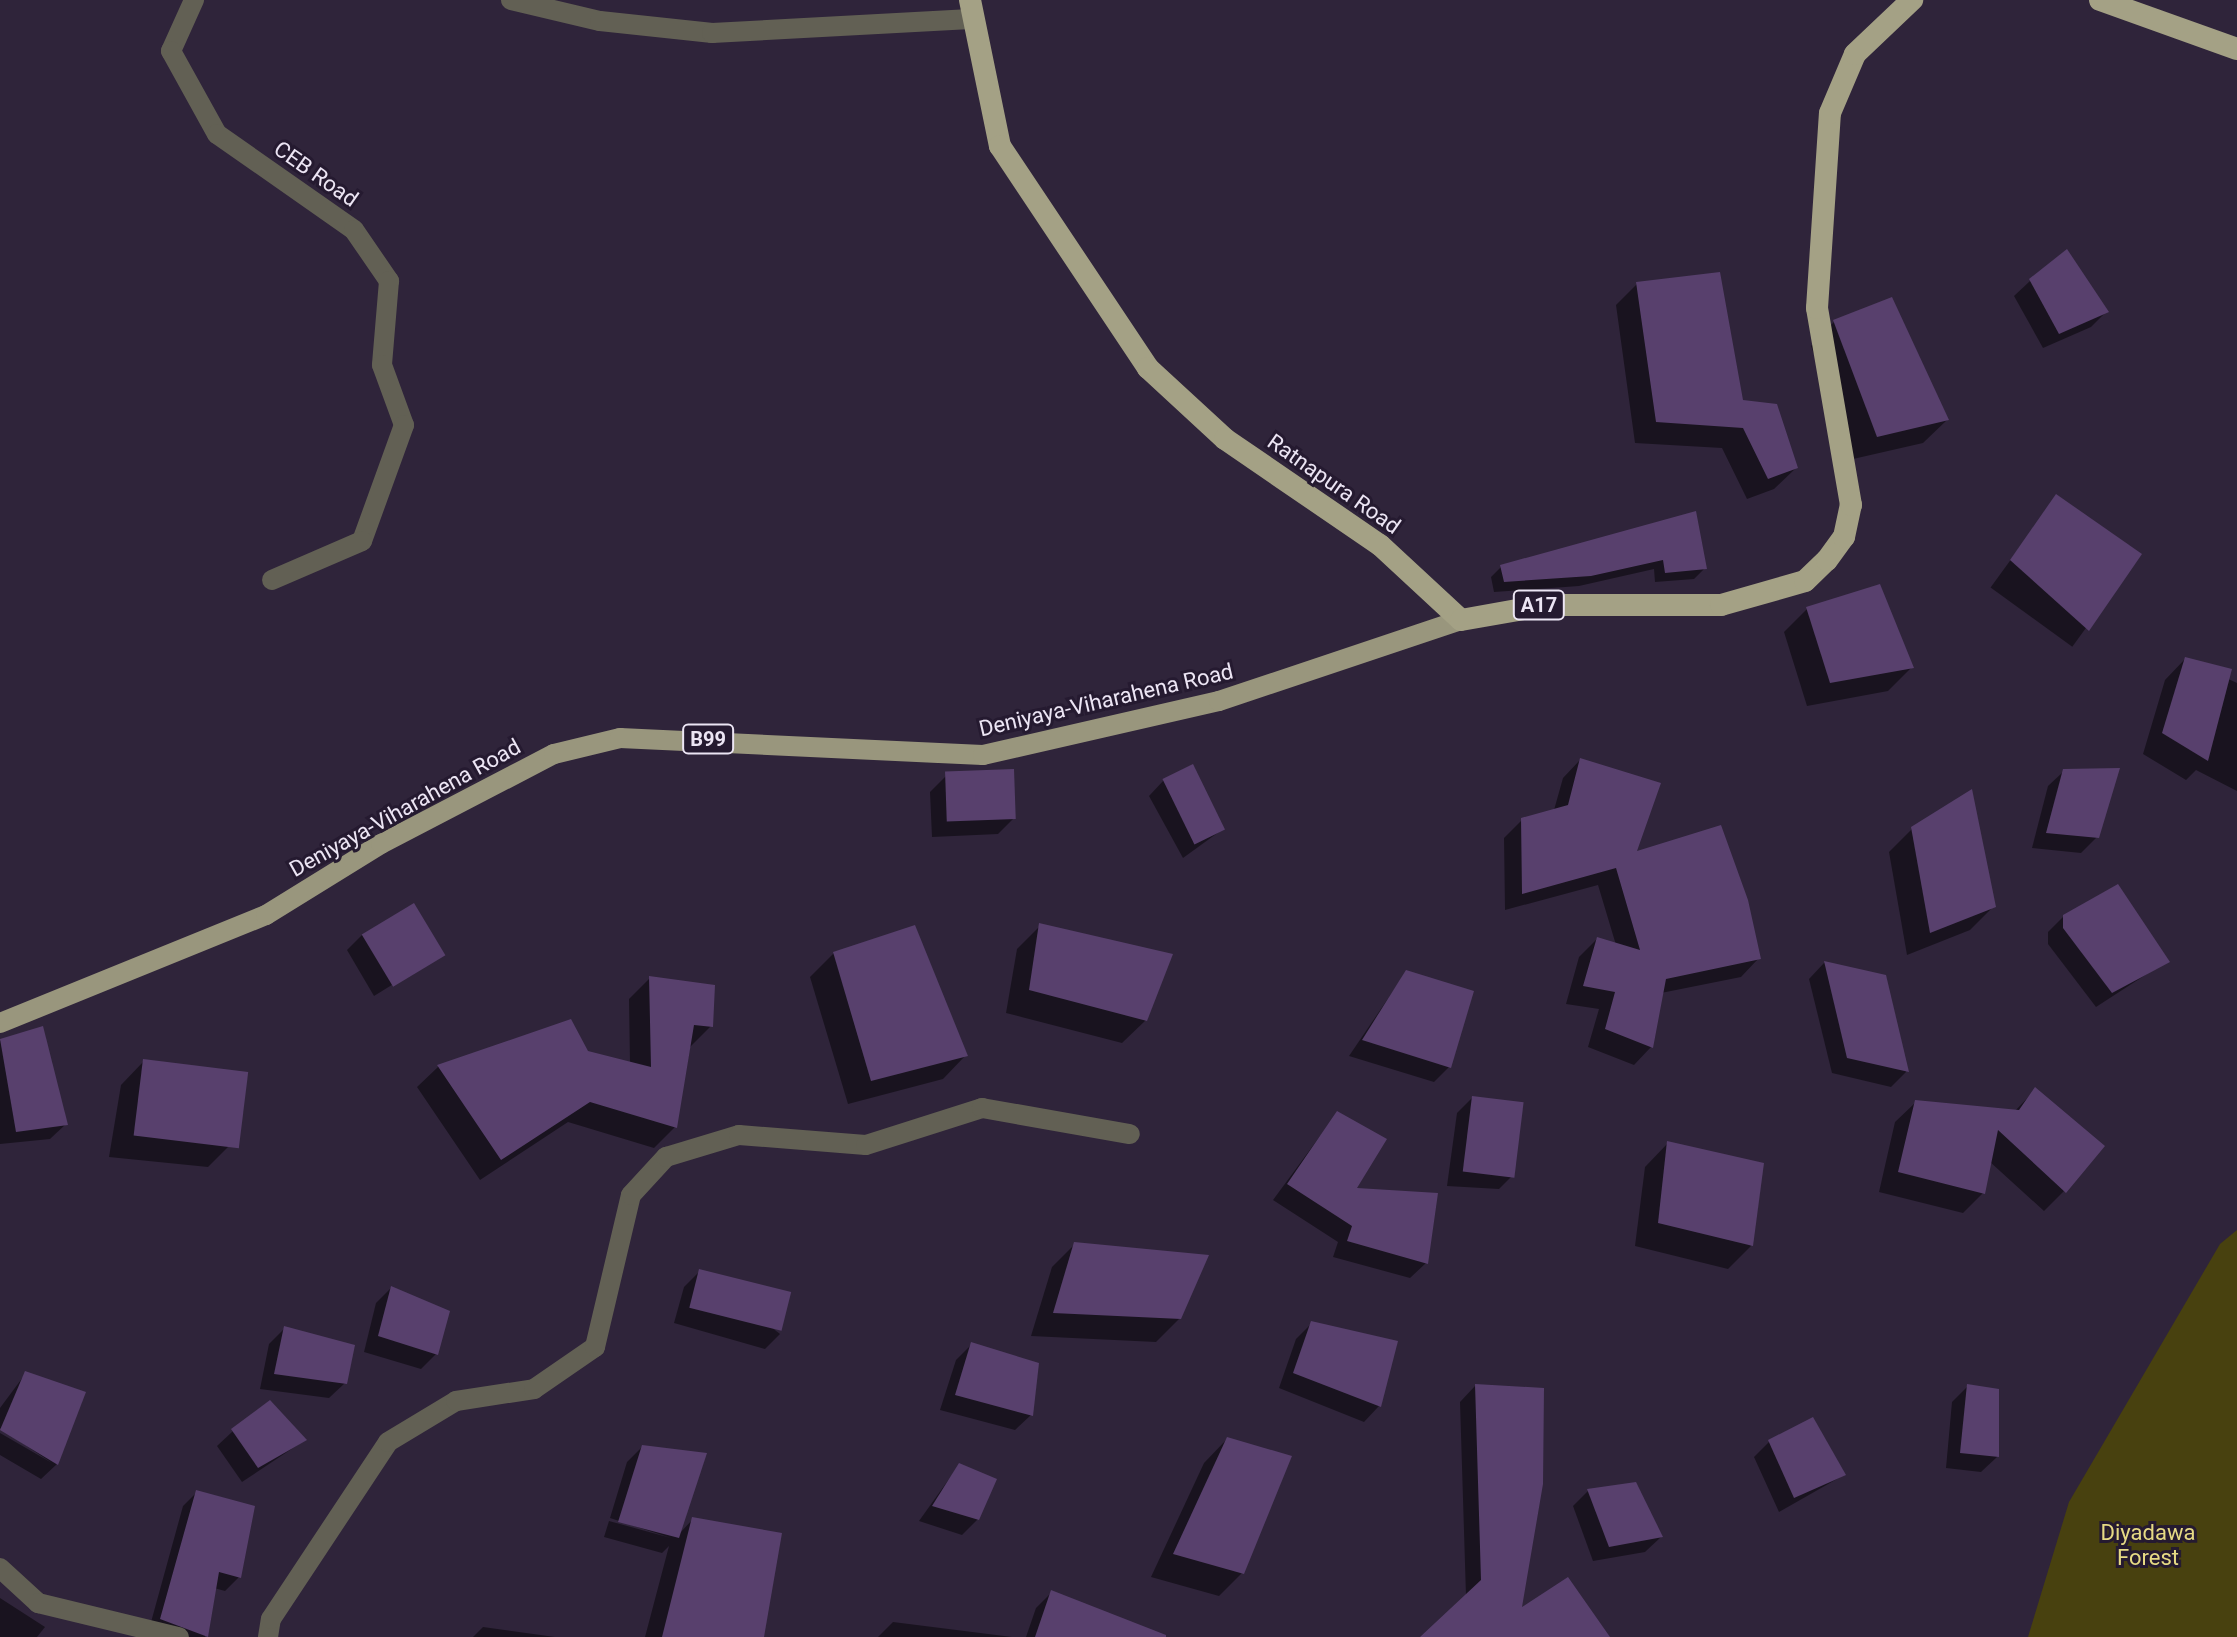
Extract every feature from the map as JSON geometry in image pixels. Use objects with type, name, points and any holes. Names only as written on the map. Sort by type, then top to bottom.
[{"type":"highway","name":"A17","points":[[1461,620],[1532,605],[1721,605],[1805,581],[1827,560],[1844,537],[1851,505],[1817,308],[1819,204],[1830,113],[1855,54],[1912,0]]},
{"type":"highway","points":[[2100,0],[2237,49]]},
{"type":"highway","name":"Ratnapura Road","points":[[971,9],[1000,146],[1148,368],[1225,439],[1380,545],[1461,620]]},
{"type":"main road","name":"Deniyaya-Viharahena Road","points":[[0,1023],[266,915],[381,844],[554,754],[620,738],[983,755],[1219,701],[1461,620]]},
{"type":"street","name":"CEB Road","points":[[194,0],[171,51],[217,134],[354,230],[389,281],[382,365],[404,425],[362,541],[272,580]]},
{"type":"street","points":[[511,0],[600,21],[712,33],[971,9]]},
{"type":"street","points":[[268,1637],[271,1619],[388,1442],[456,1401],[534,1389],[595,1347],[631,1195],[666,1157],[739,1135],[866,1145],[982,1108],[1130,1134]]},
{"type":"street","points":[[0,1568],[38,1603],[179,1637]]},
{"type":"green space","name":"Diyadawa Forest","points":[[2237,1230],[2237,1637],[2028,1637],[2069,1502],[2220,1244]]},
{"type":"building","points":[[2067,249],[2109,312],[2059,334],[2029,279]]},
{"type":"building","points":[[1720,272],[1743,400],[1777,404],[1798,468],[1768,479],[1743,428],[1656,422],[1636,282]]},
{"type":"building","points":[[1892,297],[1949,420],[1877,437],[1833,320]]},
{"type":"building","points":[[2056,494],[2142,554],[2089,631],[2010,560]]},
{"type":"building","points":[[1696,511],[1707,569],[1665,573],[1663,560],[1591,576],[1504,582],[1500,565]]},
{"type":"building","points":[[1880,584],[1914,668],[1830,683],[1806,607]]},
{"type":"building","points":[[2185,657],[2232,669],[2208,761],[2162,733]]},
{"type":"building","points":[[1580,758],[1661,783],[1637,851],[1721,825],[1748,900],[1761,959],[1666,979],[1653,1048],[1605,1029],[1615,992],[1583,986],[1597,937],[1640,950],[1616,868],[1522,894],[1521,818],[1568,805]]},
{"type":"building","points":[[1193,764],[1225,830],[1194,845],[1162,779]]},
{"type":"building","points":[[2120,768],[2099,838],[2046,833],[2063,769]]},
{"type":"building","points":[[1014,769],[1016,819],[947,821],[945,771]]},
{"type":"building","points":[[1972,789],[1996,907],[1930,933],[1911,827]]},
{"type":"building","points":[[2118,884],[2170,962],[2112,993],[2063,928],[2063,915]]},
{"type":"building","points":[[414,903],[445,955],[393,987],[362,934]]},
{"type":"building","points":[[1039,923],[1173,954],[1147,1021],[1029,990]]},
{"type":"building","points":[[915,925],[968,1056],[871,1081],[833,952]]},
{"type":"building","points":[[1824,961],[1886,975],[1909,1072],[1847,1058]]},
{"type":"building","points":[[1406,970],[1474,991],[1451,1068],[1362,1040]]},
{"type":"building","points":[[649,976],[715,985],[713,1027],[694,1025],[677,1128],[590,1102],[501,1160],[437,1065],[571,1019],[588,1051],[651,1067]]},
{"type":"building","points":[[43,1026],[68,1125],[16,1132],[0,1039]]},
{"type":"building","points":[[143,1059],[248,1072],[239,1148],[134,1135]]},
{"type":"building","points":[[2035,1087],[2105,1146],[2066,1193],[1998,1130],[1985,1194],[1898,1172],[1915,1100],[2019,1110]]},
{"type":"building","points":[[1472,1096],[1524,1102],[1514,1178],[1463,1171]]},
{"type":"building","points":[[1337,1111],[1387,1139],[1357,1188],[1438,1193],[1428,1264],[1347,1241],[1352,1226],[1287,1184]]},
{"type":"building","points":[[1667,1141],[1764,1163],[1753,1246],[1658,1223]]},
{"type":"building","points":[[1074,1242],[1209,1255],[1181,1319],[1053,1313]]},
{"type":"building","points":[[699,1269],[791,1292],[782,1331],[689,1308]]},
{"type":"building","points":[[391,1286],[450,1311],[438,1355],[378,1336]]},
{"type":"building","points":[[1311,1321],[1398,1341],[1381,1407],[1293,1373]]},
{"type":"building","points":[[284,1326],[355,1345],[347,1384],[274,1374]]},
{"type":"building","points":[[971,1342],[1039,1363],[1033,1416],[955,1395]]},
{"type":"building","points":[[25,1371],[86,1392],[58,1465],[0,1430]]},
{"type":"building","points":[[1475,1384],[1544,1388],[1543,1484],[1522,1607],[1568,1577],[1610,1637],[1420,1637],[1481,1580]]},
{"type":"building","points":[[1967,1384],[1999,1389],[1999,1457],[1960,1453]]},
{"type":"building","points":[[270,1400],[307,1440],[258,1468],[231,1429]]},
{"type":"building","points":[[1813,1417],[1846,1475],[1794,1498],[1768,1440]]},
{"type":"building","points":[[1227,1437],[1292,1456],[1244,1574],[1173,1554]]},
{"type":"building","points":[[642,1445],[707,1453],[679,1538],[618,1522]]},
{"type":"building","points":[[959,1463],[997,1479],[979,1520],[932,1506]]},
{"type":"building","points":[[1636,1482],[1663,1537],[1609,1547],[1587,1489]]},
{"type":"building","points":[[196,1490],[255,1506],[241,1578],[219,1572],[208,1637],[160,1619]]},
{"type":"building","points":[[692,1517],[782,1533],[764,1637],[662,1637]]},
{"type":"building","points":[[1051,1590],[1166,1635],[1166,1637],[1035,1637]]}]
